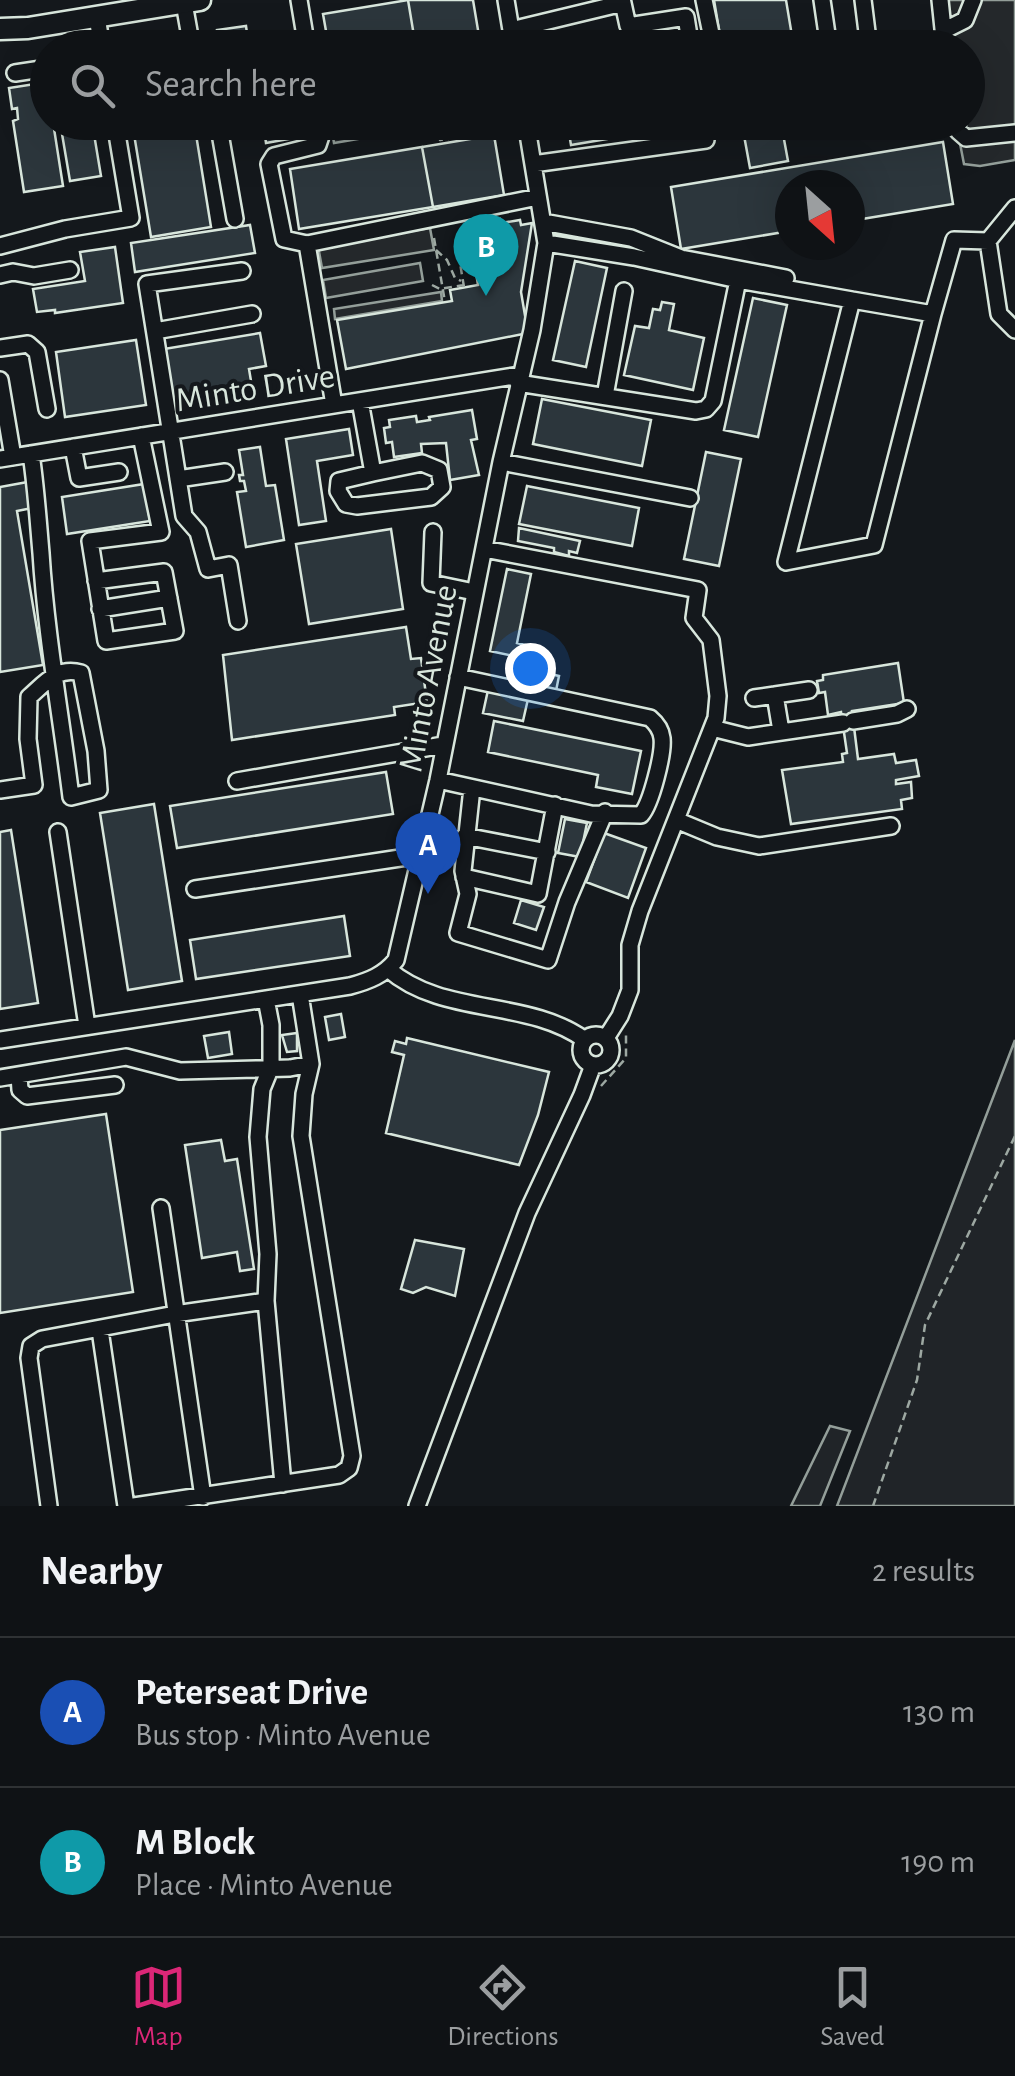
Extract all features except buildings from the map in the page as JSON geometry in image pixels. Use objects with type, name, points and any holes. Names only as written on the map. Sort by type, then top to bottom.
[{"type":"main road","points":[[0,29],[97,16],[128,6],[192,1]]},
{"type":"main road","points":[[0,42],[28,28]]},
{"type":"street","points":[[299,0],[304,30]]},
{"type":"street","points":[[506,0],[511,30],[623,3],[628,26],[686,17],[688,30]]},
{"type":"street","points":[[704,0],[710,30]]},
{"type":"street","points":[[822,0],[826,30]]},
{"type":"street","points":[[862,0],[867,30]]},
{"type":"street","points":[[940,0],[943,30]]},
{"type":"street","points":[[954,30],[965,20],[973,0]]},
{"type":"street","points":[[192,1],[192,30]]},
{"type":"street","points":[[97,16],[99,30]]},
{"type":"street","points":[[14,73],[30,71]]},
{"type":"street","points":[[985,136],[1015,133]]},
{"type":"street","points":[[0,246],[64,229],[131,218],[118,140]]},
{"type":"street","points":[[221,140],[234,219]]},
{"type":"street","points":[[318,140],[318,145],[274,156],[268,164],[284,238],[307,244],[538,197]]},
{"type":"street","name":"Minto Avenue","points":[[388,970],[402,942],[532,330],[546,244],[529,140]]},
{"type":"street","points":[[533,164],[706,140]]},
{"type":"street","points":[[1015,208],[988,240],[999,314],[1015,330]]},
{"type":"street","points":[[542,222],[631,238],[681,258],[934,310]]},
{"type":"street","points":[[847,299],[786,562],[874,546],[954,240],[988,240]]},
{"type":"street","points":[[307,244],[334,405]]},
{"type":"street","points":[[546,244],[634,257],[847,299],[934,310]]},
{"type":"street","points":[[0,275],[13,272],[34,276],[70,270]]},
{"type":"street","points":[[238,621],[229,565],[208,569],[198,532],[184,516],[147,284],[242,270]]},
{"type":"street","name":"Minto Drive","points":[[6,458],[519,379],[706,410],[714,401],[738,280]]},
{"type":"street","points":[[605,396],[624,291]]},
{"type":"street","points":[[155,331],[252,314]]},
{"type":"street","points":[[0,348],[28,344],[37,352],[47,409]]},
{"type":"street","points":[[0,380],[6,458]]},
{"type":"street","points":[[360,401],[373,473]]},
{"type":"street","points":[[96,581],[164,572],[174,631],[106,642],[100,609],[90,541],[161,532],[141,436]]},
{"type":"street","points":[[74,447],[79,478],[120,472]]},
{"type":"street","points":[[0,790],[34,785],[28,697],[56,673],[72,670],[80,673],[96,751],[98,790],[71,797],[56,673],[30,454]]},
{"type":"street","points":[[502,462],[690,498]]},
{"type":"street","points":[[422,463],[438,470],[442,487],[432,497],[346,504],[338,491],[339,481],[373,473],[422,463]]},
{"type":"street","points":[[178,479],[224,472]]},
{"type":"street","points":[[433,532],[431,584],[474,592]]},
{"type":"street","points":[[484,550],[698,590],[694,618],[711,640],[718,696],[714,723],[630,944],[630,990],[606,1038]]},
{"type":"street","points":[[100,609],[169,598]]},
{"type":"street","points":[[438,780],[591,814],[641,815],[649,805],[663,740],[650,718],[458,678]]},
{"type":"street","points":[[754,698],[809,690]]},
{"type":"street","points":[[776,695],[781,731]]},
{"type":"street","points":[[714,723],[740,737],[897,714],[907,709]]},
{"type":"street","points":[[238,782],[443,745]]},
{"type":"street","points":[[472,788],[465,836],[464,877],[468,894],[458,933],[548,960],[567,902],[605,812]]},
{"type":"street","points":[[464,877],[538,894],[555,805]]},
{"type":"street","points":[[676,820],[716,836],[758,846],[891,826]]},
{"type":"street","points":[[58,832],[87,1026]]},
{"type":"street","points":[[465,836],[547,852]]},
{"type":"street","points":[[195,889],[420,854]]},
{"type":"street","points":[[0,1040],[300,994],[370,981],[388,970],[424,992],[554,1023],[584,1040]]},
{"type":"street","points":[[134,1506],[339,1475],[349,1468],[352,1456],[301,1136],[311,1064],[300,994]]},
{"type":"street","points":[[266,999],[271,1067],[258,1114],[268,1254],[266,1301],[283,1484]]},
{"type":"street","points":[[597,1035],[606,1038],[610,1056],[603,1064],[593,1064],[582,1054],[584,1040],[597,1035]]},
{"type":"street","points":[[0,1078],[126,1057],[180,1071],[311,1064]]},
{"type":"street","points":[[417,1506],[527,1213],[593,1064]]},
{"type":"street","points":[[19,1075],[20,1090],[27,1096],[115,1085]]},
{"type":"street","points":[[161,1208],[203,1497]]},
{"type":"street","points":[[48,1506],[28,1358],[31,1346],[42,1339],[266,1301]]},
{"type":"street","points":[[100,1330],[126,1506]]},
{"type":"path","points":[[464,212],[466,236],[456,239],[464,285]]},
{"type":"path","points":[[434,238],[445,302]]},
{"type":"path","points":[[436,250],[464,285]]},
{"type":"path","points":[[432,285],[443,289],[464,285]]},
{"type":"path","points":[[873,1506],[917,1380],[925,1325],[1015,1136]]},
{"type":"shaded area","points":[[936,0],[1015,0],[1015,160],[980,166],[964,164],[959,140],[985,140],[985,30],[941,30]]},
{"type":"shaded area","points":[[430,228],[434,250],[322,268],[318,246]]},
{"type":"shaded area","points":[[420,263],[423,281],[326,298],[323,280]]},
{"type":"shaded area","points":[[441,292],[442,301],[335,319],[334,309]]},
{"type":"shaded area","points":[[1015,1040],[1015,1506],[837,1506]]},
{"type":"shaded area","points":[[830,1426],[850,1431],[820,1506],[791,1506]]},
{"type":"place","name":"M Block","points":[[486,296]]},
{"type":"place","name":"Peterseat Drive","points":[[428,894]]}]
